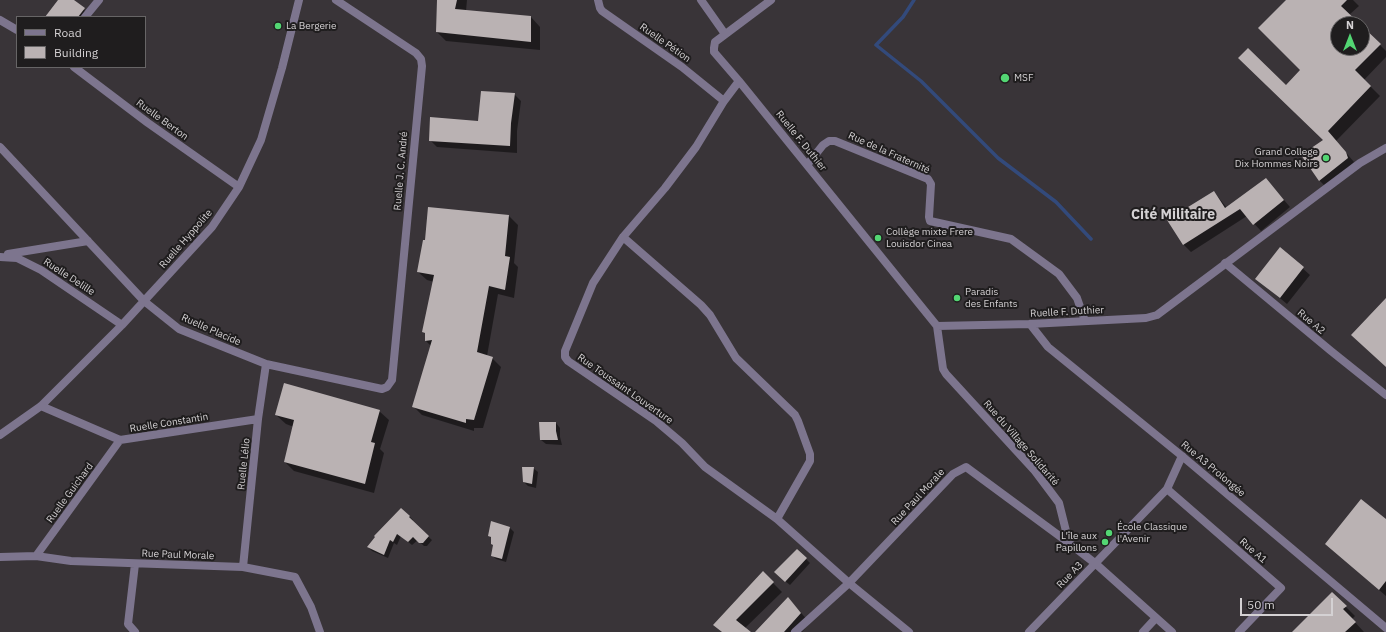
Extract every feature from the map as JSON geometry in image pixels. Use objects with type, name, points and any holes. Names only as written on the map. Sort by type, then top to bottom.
[{"type":"street","points":[[86,16],[99,0]]},
{"type":"street","name":"Ruelle Hyppolite","points":[[0,434],[41,406],[122,325],[212,228],[240,187],[261,140],[282,68],[299,0]]},
{"type":"street","name":"Ruelle J. C. André","points":[[336,0],[416,53],[422,66],[392,380],[387,386]]},
{"type":"street","name":"Ruelle Pétion","points":[[598,0],[602,11],[682,67],[724,101]]},
{"type":"street","points":[[701,0],[725,34]]},
{"type":"street","name":"Ruelle F. Duthier","points":[[770,0],[715,42],[714,52],[740,81],[937,326],[1030,324],[1146,318],[1157,315],[1360,163],[1386,148]]},
{"type":"street","points":[[0,20],[16,29]]},
{"type":"street","name":"Ruelle Berton","points":[[75,68],[148,123],[240,187]]},
{"type":"street","name":"Rue Toussaint Louverture","points":[[740,81],[724,101],[696,147],[665,188],[623,237],[592,283],[565,351],[565,357],[568,362],[656,422],[682,443],[705,467],[777,519],[849,583],[909,632]]},
{"type":"street","name":"Rue de la Fraternité","points":[[807,165],[823,145],[829,141],[835,141],[928,179],[931,184],[930,222],[1011,239],[1059,274],[1077,298],[1085,320]]},
{"type":"street","name":"Ruelle Placide","points":[[0,147],[144,301],[180,329],[266,364],[382,389],[387,386]]},
{"type":"street","points":[[623,237],[701,305],[710,315],[736,358],[795,415],[810,454],[810,461],[777,519]]},
{"type":"street","points":[[0,256],[88,241]]},
{"type":"street","name":"Ruelle Delille","points":[[0,256],[17,258],[41,270],[122,325]]},
{"type":"street","name":"Rue A2","points":[[1225,263],[1386,395]]},
{"type":"street","name":"Rue A3 Prolongée","points":[[1030,324],[1048,347],[1182,456],[1386,628]]},
{"type":"street","name":"Rue du Village Solidarité","points":[[937,326],[943,368],[946,374],[1035,471],[1059,502],[1070,543]]},
{"type":"street","name":"Ruelle Lélio","points":[[243,567],[258,419],[266,364]]},
{"type":"street","name":"Ruelle Constantin","points":[[41,406],[120,440],[258,419]]},
{"type":"street","name":"Ruelle Guichard","points":[[36,556],[120,440]]},
{"type":"street","name":"Rue A3","points":[[1029,632],[1096,564],[1166,489],[1182,456]]},
{"type":"street","name":"Rue Paul Morale","points":[[795,632],[849,583],[953,474],[966,467],[1070,543]]},
{"type":"street","name":"Rue A1","points":[[1166,489],[1281,588],[1239,632]]},
{"type":"street","points":[[1070,543],[1096,564],[1172,632]]},
{"type":"street","name":"Rue Paul Morale","points":[[0,557],[36,556],[71,561],[243,567],[295,577],[311,607],[320,632]]},
{"type":"street","points":[[135,564],[128,624],[135,632]]},
{"type":"street","points":[[1144,632],[1156,619]]},
{"type":"building","points":[[58,0],[74,0],[85,8],[79,16],[46,16]]},
{"type":"building","points":[[437,0],[457,0],[455,9],[531,16],[531,42],[436,32]]},
{"type":"building","points":[[1286,0],[1347,0],[1341,6],[1352,16],[1330,16],[1330,56],[1369,56],[1355,70],[1371,86],[1328,131],[1346,152],[1348,158],[1319,181],[1301,155],[1323,140],[1238,58],[1248,48],[1286,85],[1300,70],[1258,28]]},
{"type":"building","points":[[1370,34],[1381,44],[1370,55]]},
{"type":"building","points":[[481,91],[515,93],[510,146],[429,141],[430,117],[478,121]]},
{"type":"building","points":[[1266,178],[1284,200],[1253,225],[1240,209],[1183,245],[1167,220],[1214,191],[1225,208]]},
{"type":"building","points":[[428,207],[509,215],[505,256],[510,257],[505,290],[489,286],[477,352],[493,357],[474,420],[466,419],[466,423],[412,407],[432,340],[425,341],[425,333],[422,332],[434,275],[417,272],[423,240],[425,240]]},
{"type":"building","points":[[1280,247],[1304,267],[1280,298],[1255,279]]},
{"type":"building","points":[[1386,298],[1386,367],[1351,335]]},
{"type":"building","points":[[284,383],[380,410],[371,442],[375,443],[365,484],[284,462],[294,420],[275,415]]},
{"type":"building","points":[[539,422],[556,422],[558,440],[540,440]]},
{"type":"building","points":[[522,467],[534,467],[532,484],[523,482]]},
{"type":"building","points":[[1361,499],[1386,519],[1386,581],[1379,590],[1325,544]]},
{"type":"building","points":[[401,508],[429,536],[423,543],[419,543],[413,537],[408,542],[397,534],[393,542],[390,540],[384,555],[367,547],[375,537],[374,536]]},
{"type":"building","points":[[491,521],[510,527],[502,559],[491,556],[493,545],[491,544],[491,537],[488,536]]},
{"type":"building","points":[[797,549],[807,558],[785,582],[774,572]]},
{"type":"building","points":[[763,571],[774,582],[736,620],[751,632],[722,632],[713,625]]},
{"type":"building","points":[[1332,592],[1347,606],[1343,609],[1356,622],[1345,632],[1292,632]]},
{"type":"building","points":[[788,597],[801,613],[784,632],[755,632]]},
{"type":"waterway","points":[[914,0],[903,17],[876,45],[921,81],[998,158],[1056,202],[1091,239]]},
{"type":"place","name":"La Bergerie","points":[[278,26]]},
{"type":"place","name":"MSF","points":[[1005,78]]},
{"type":"place","name":"Grand College Dix Hommes Noirs","points":[[1326,158]]},
{"type":"place","name":"Collège mixte Frere Louisdor Cinea","points":[[878,238]]},
{"type":"place","name":"Paradis des Enfants","points":[[957,298]]},
{"type":"place","name":"École Classique l'Avenir","points":[[1109,533]]},
{"type":"place","name":"L'île aux Papillons","points":[[1105,542]]},
{"type":"district","name":"Cité Militaire","points":[[1173,215]]}]
